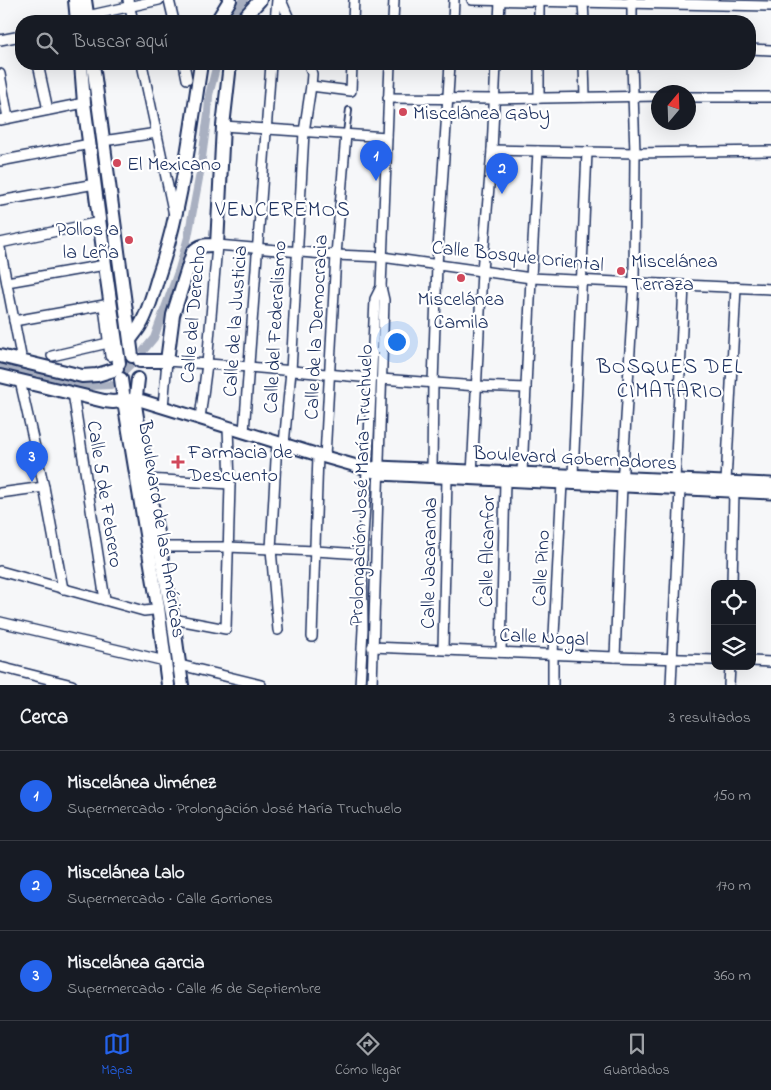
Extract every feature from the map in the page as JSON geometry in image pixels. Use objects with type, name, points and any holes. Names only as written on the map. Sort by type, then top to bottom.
[{"type":"main road","points":[[75,0],[82,15]]},
{"type":"main road","points":[[84,15],[85,0]]},
{"type":"main road","points":[[221,15],[230,0]]},
{"type":"main road","points":[[246,15],[260,0]]},
{"type":"main road","name":"Boulevard de las Américas","points":[[81,70],[84,103],[96,143],[130,340],[136,359]]},
{"type":"main road","name":"Boulevard de las Américas","points":[[93,70],[96,143],[95,184],[105,265],[107,305],[117,366],[130,400],[154,547],[173,619],[182,685]]},
{"type":"main road","points":[[130,340],[142,323],[151,300],[175,221],[200,70]]},
{"type":"main road","name":"Calle del Derecho","points":[[217,245],[229,70]]},
{"type":"main road","points":[[0,356],[82,376],[97,375],[117,366],[124,357],[167,361],[173,315],[193,252],[203,245],[217,245]]},
{"type":"main road","points":[[117,366],[130,382],[134,382],[140,377],[143,368],[136,359]]},
{"type":"main road","points":[[0,376],[104,401],[130,400]]},
{"type":"main road","name":"Boulevard de las Américas","points":[[130,400],[138,379]]},
{"type":"main road","name":"Boulevard de las Américas","points":[[130,400],[135,405],[147,478],[158,607],[168,685]]},
{"type":"street","points":[[97,15],[129,3],[159,0]]},
{"type":"street","points":[[169,0],[173,15]]},
{"type":"street","points":[[275,15],[276,0]]},
{"type":"street","points":[[281,0],[287,15]]},
{"type":"street","points":[[353,15],[354,0]]},
{"type":"street","points":[[393,15],[394,0]]},
{"type":"street","points":[[453,15],[454,0]]},
{"type":"street","points":[[472,0],[695,2],[771,6]]},
{"type":"street","points":[[499,15],[500,1]]},
{"type":"street","points":[[539,1],[539,15]]},
{"type":"street","points":[[583,2],[584,15]]},
{"type":"street","points":[[632,2],[632,15]]},
{"type":"street","points":[[0,40],[15,37]]},
{"type":"street","points":[[756,49],[771,50]]},
{"type":"street","points":[[39,70],[48,110]]},
{"type":"street","points":[[143,70],[175,221]]},
{"type":"street","points":[[185,70],[187,79]]},
{"type":"street","name":"Calle de la Justicia","points":[[244,432],[271,70]]},
{"type":"street","name":"Calle del Federalismo","points":[[278,630],[271,549],[281,443],[291,371],[296,252],[304,132],[311,86],[311,70]]},
{"type":"street","points":[[311,86],[351,91],[352,70]]},
{"type":"street","name":"Prolongación José María Truchuelo","points":[[372,685],[374,470],[381,378],[384,300],[381,287],[390,70]]},
{"type":"street","points":[[432,469],[433,383],[438,265],[450,70]]},
{"type":"street","points":[[472,475],[482,271],[492,150],[496,70]]},
{"type":"street","points":[[539,70],[539,98]]},
{"type":"street","points":[[584,70],[585,97]]},
{"type":"street","points":[[615,657],[634,282],[635,153],[632,70]]},
{"type":"street","points":[[0,74],[4,119],[84,103]]},
{"type":"street","points":[[388,98],[494,99],[651,96]]},
{"type":"street","points":[[696,97],[771,97]]},
{"type":"street","points":[[224,126],[387,137]]},
{"type":"street","points":[[0,161],[157,133]]},
{"type":"street","name":"Calle de la Democracia","points":[[312,637],[315,551],[330,374],[336,255],[346,134]]},
{"type":"street","points":[[492,150],[635,153],[771,151]]},
{"type":"street","points":[[522,473],[538,151]]},
{"type":"street","points":[[573,475],[587,152]]},
{"type":"street","points":[[0,201],[95,184]]},
{"type":"street","points":[[0,243],[100,222]]},
{"type":"street","name":"Calle Bosque Oriental","points":[[217,245],[336,255],[382,256],[531,278],[771,288]]},
{"type":"street","name":"Calle del Derecho","points":[[200,418],[207,364],[217,245]]},
{"type":"street","points":[[0,248],[22,361]]},
{"type":"street","points":[[7,282],[105,265]]},
{"type":"street","points":[[671,685],[684,285]]},
{"type":"street","name":"Prolongación José María Truchuelo","points":[[374,470],[369,437],[371,378],[375,299],[381,287]]},
{"type":"street","points":[[726,482],[736,287]]},
{"type":"street","points":[[14,321],[107,305]]},
{"type":"street","name":"Boulevard de las Américas","points":[[107,305],[108,343],[117,366]]},
{"type":"street","points":[[52,356],[108,343]]},
{"type":"street","points":[[163,407],[167,361],[371,378]]},
{"type":"street","points":[[381,378],[526,388]]},
{"type":"street","points":[[20,381],[44,488],[63,589]]},
{"type":"street","name":"Calle 5 de Febrero","points":[[73,394],[105,600]]},
{"type":"street","points":[[130,400],[163,407],[374,470],[362,554],[364,629],[360,685]]},
{"type":"street","points":[[173,619],[226,629],[230,484],[228,427]]},
{"type":"street","name":"Boulevard Gobernadores","points":[[374,470],[432,469],[505,480],[562,483],[623,482],[677,484],[726,482],[771,484]]},
{"type":"street","name":"Boulevard Gobernadores","points":[[374,470],[447,478],[522,473],[573,475],[623,482]]},
{"type":"street","points":[[147,478],[230,484]]},
{"type":"street","name":"Calle Jacaranda","points":[[443,649],[447,478]]},
{"type":"street","name":"Calle Alcanfor","points":[[501,652],[505,480]]},
{"type":"street","name":"Calle Pino","points":[[553,685],[562,483]]},
{"type":"street","name":"Boulevard Gobernadores","points":[[677,484],[734,491],[771,493]]},
{"type":"street","points":[[0,493],[44,488]]},
{"type":"street","points":[[732,580],[734,491]]},
{"type":"street","points":[[154,547],[228,547],[362,554]]},
{"type":"street","points":[[0,571],[144,611],[153,610],[158,607]]},
{"type":"street","points":[[0,622],[165,661]]},
{"type":"street","name":"Calle Nogal","points":[[372,647],[711,660]]},
{"type":"street","points":[[756,661],[771,662]]},
{"type":"street","points":[[180,665],[261,685]]},
{"type":"street","points":[[0,667],[72,685]]},
{"type":"street","points":[[729,685],[730,670]]},
{"type":"lane","name":"Calle de la Democracia","points":[[346,134],[349,110]]},
{"type":"waterway","points":[[235,15],[244,0]]},
{"type":"waterway","points":[[144,350],[154,338],[179,269],[188,237],[200,173],[209,95],[215,70]]},
{"type":"waterway","points":[[0,364],[90,386],[111,385]]},
{"type":"waterway","points":[[124,371],[130,365]]},
{"type":"place","name":"Miscelánea Gaby","points":[[403,112]]},
{"type":"place","name":"El Mexicano","points":[[117,163]]},
{"type":"place","name":"Miscelánea Jiménez","points":[[376,181]]},
{"type":"place","name":"Miscelánea Lalo","points":[[502,194]]},
{"type":"place","name":"Pollos a la Leña","points":[[129,240]]},
{"type":"place","name":"Miscelánea Terraza","points":[[621,271]]},
{"type":"place","name":"Miscelánea Camila","points":[[461,278]]},
{"type":"place","name":"Farmacia de Descuento","points":[[178,462]]},
{"type":"place","name":"Miscelánea Garcia","points":[[32,482]]},
{"type":"district","name":"VENCEREMOS","points":[[283,209]]},
{"type":"district","name":"BOSQUES DEL CIMATARIO","points":[[670,378]]}]
